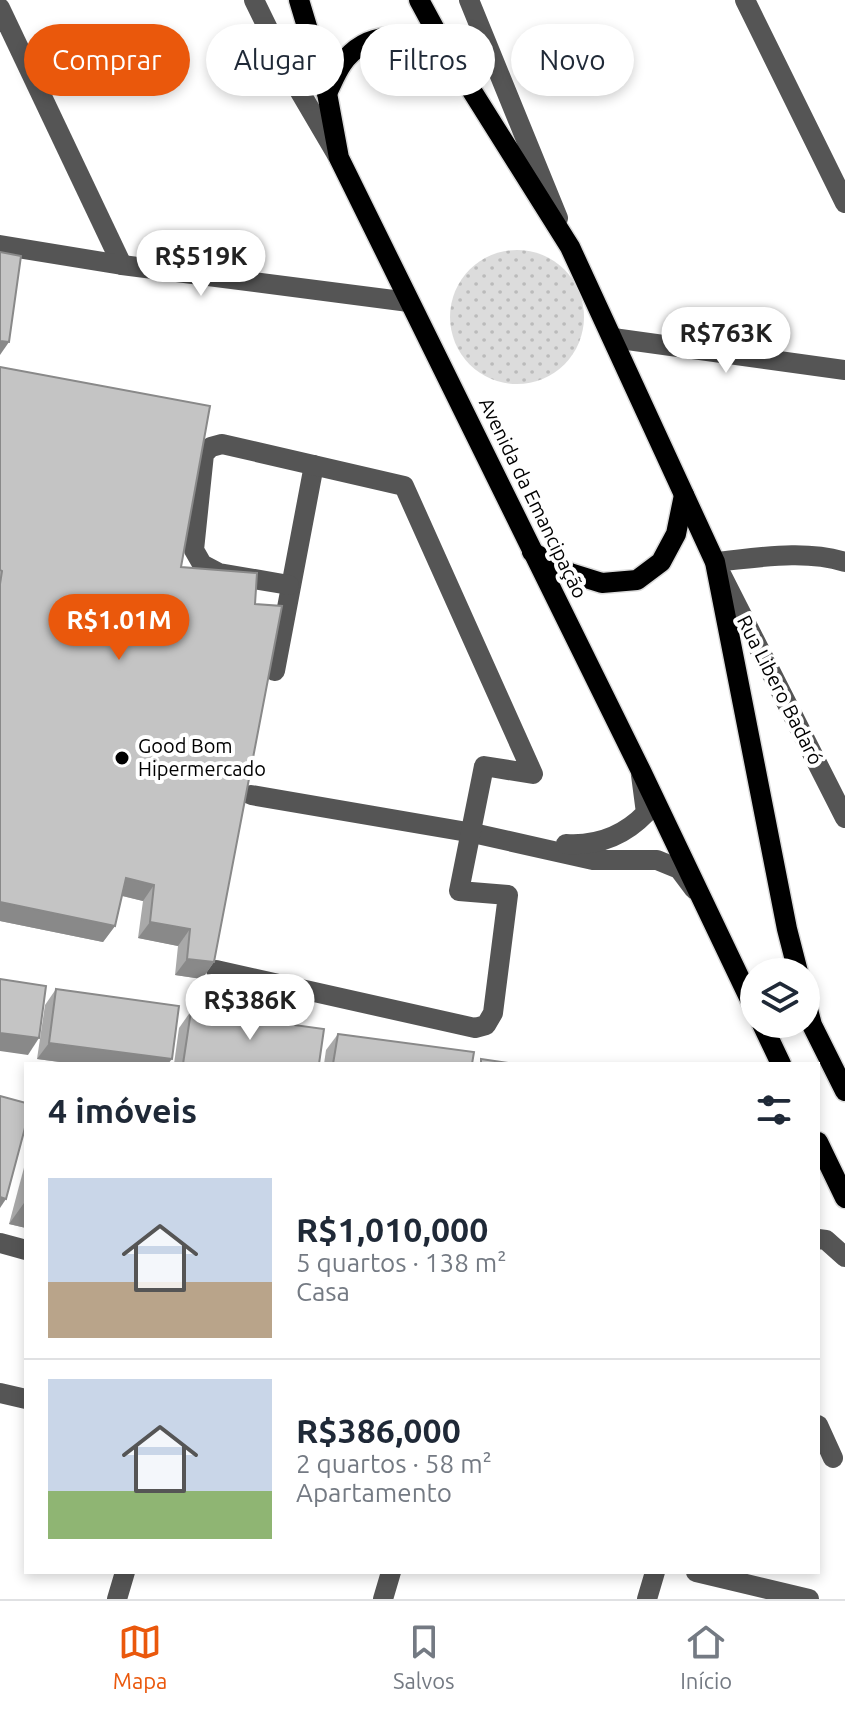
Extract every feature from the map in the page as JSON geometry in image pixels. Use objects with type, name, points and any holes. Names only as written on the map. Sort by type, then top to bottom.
[{"type":"main road","name":"Avenida da Emancipação","points":[[299,0],[306,24]]},
{"type":"main road","points":[[419,0],[432,24]]},
{"type":"main road","points":[[344,61],[360,47]]},
{"type":"main road","name":"Avenida da Emancipação","points":[[328,96],[339,158],[740,978]]},
{"type":"main road","points":[[475,96],[570,247],[715,562],[794,958]]},
{"type":"main road","points":[[532,552],[570,573],[602,583],[637,580],[661,562],[676,534],[684,495]]},
{"type":"main road","points":[[769,1038],[780,1062]]},
{"type":"main road","points":[[818,1038],[845,1091]]},
{"type":"main road","points":[[820,1146],[845,1198]]},
{"type":"street","points":[[254,0],[293,80],[339,158]]},
{"type":"street","points":[[469,0],[570,247]]},
{"type":"street","points":[[745,0],[845,203]]},
{"type":"street","points":[[0,8],[122,265]]},
{"type":"street","points":[[0,245],[122,265],[409,302]]},
{"type":"street","points":[[613,338],[845,370]]},
{"type":"street","points":[[216,970],[475,1028],[486,1025],[493,1013],[508,895],[459,891],[484,766],[533,774],[404,486],[222,444],[211,447],[204,454],[194,550],[202,564],[219,573],[289,585]]},
{"type":"street","points":[[275,671],[314,465]]},
{"type":"street","points":[[715,562],[784,556],[831,558],[845,562]]},
{"type":"street","name":"Rua Libero Badaró","points":[[715,562],[845,818]]},
{"type":"street","points":[[504,840],[588,845],[631,829],[646,813],[641,771]]},
{"type":"street","points":[[251,795],[473,833],[593,860],[657,860],[679,869],[702,898]]},
{"type":"street","points":[[820,1239],[826,1240],[845,1257]]},
{"type":"street","points":[[0,1243],[24,1249]]},
{"type":"street","points":[[0,1393],[24,1399]]},
{"type":"street","points":[[820,1430],[832,1458]]},
{"type":"street","points":[[117,1599],[124,1574]]},
{"type":"street","points":[[383,1599],[390,1574]]},
{"type":"street","points":[[647,1599],[654,1574]]},
{"type":"street","points":[[704,1574],[809,1599]]},
{"type":"shaded area","points":[[517,250],[543,255],[564,270],[579,291],[584,317],[579,343],[564,364],[543,379],[517,384],[491,379],[470,364],[455,343],[450,317],[455,291],[470,270],[491,255]]},
{"type":"building","points":[[0,252],[21,256],[9,342],[0,341]]},
{"type":"building","name":"Good Bom Hipermercado","points":[[0,367],[210,406],[181,567],[257,573],[255,604],[282,606],[214,962],[187,959],[190,929],[150,922],[154,885],[126,878],[115,926],[0,902]]},
{"type":"building","points":[[0,979],[46,986],[39,1038],[0,1033]]},
{"type":"building","points":[[56,989],[179,1006],[172,1059],[49,1043]]},
{"type":"building","points":[[191,1011],[324,1029],[319,1062],[183,1062]]},
{"type":"building","points":[[338,1034],[474,1052],[472,1062],[333,1062]]},
{"type":"building","points":[[0,1096],[24,1102],[24,1132],[6,1199],[0,1197]]},
{"type":"place","name":"Good Bom Hipermercado","points":[[122,758]]}]
